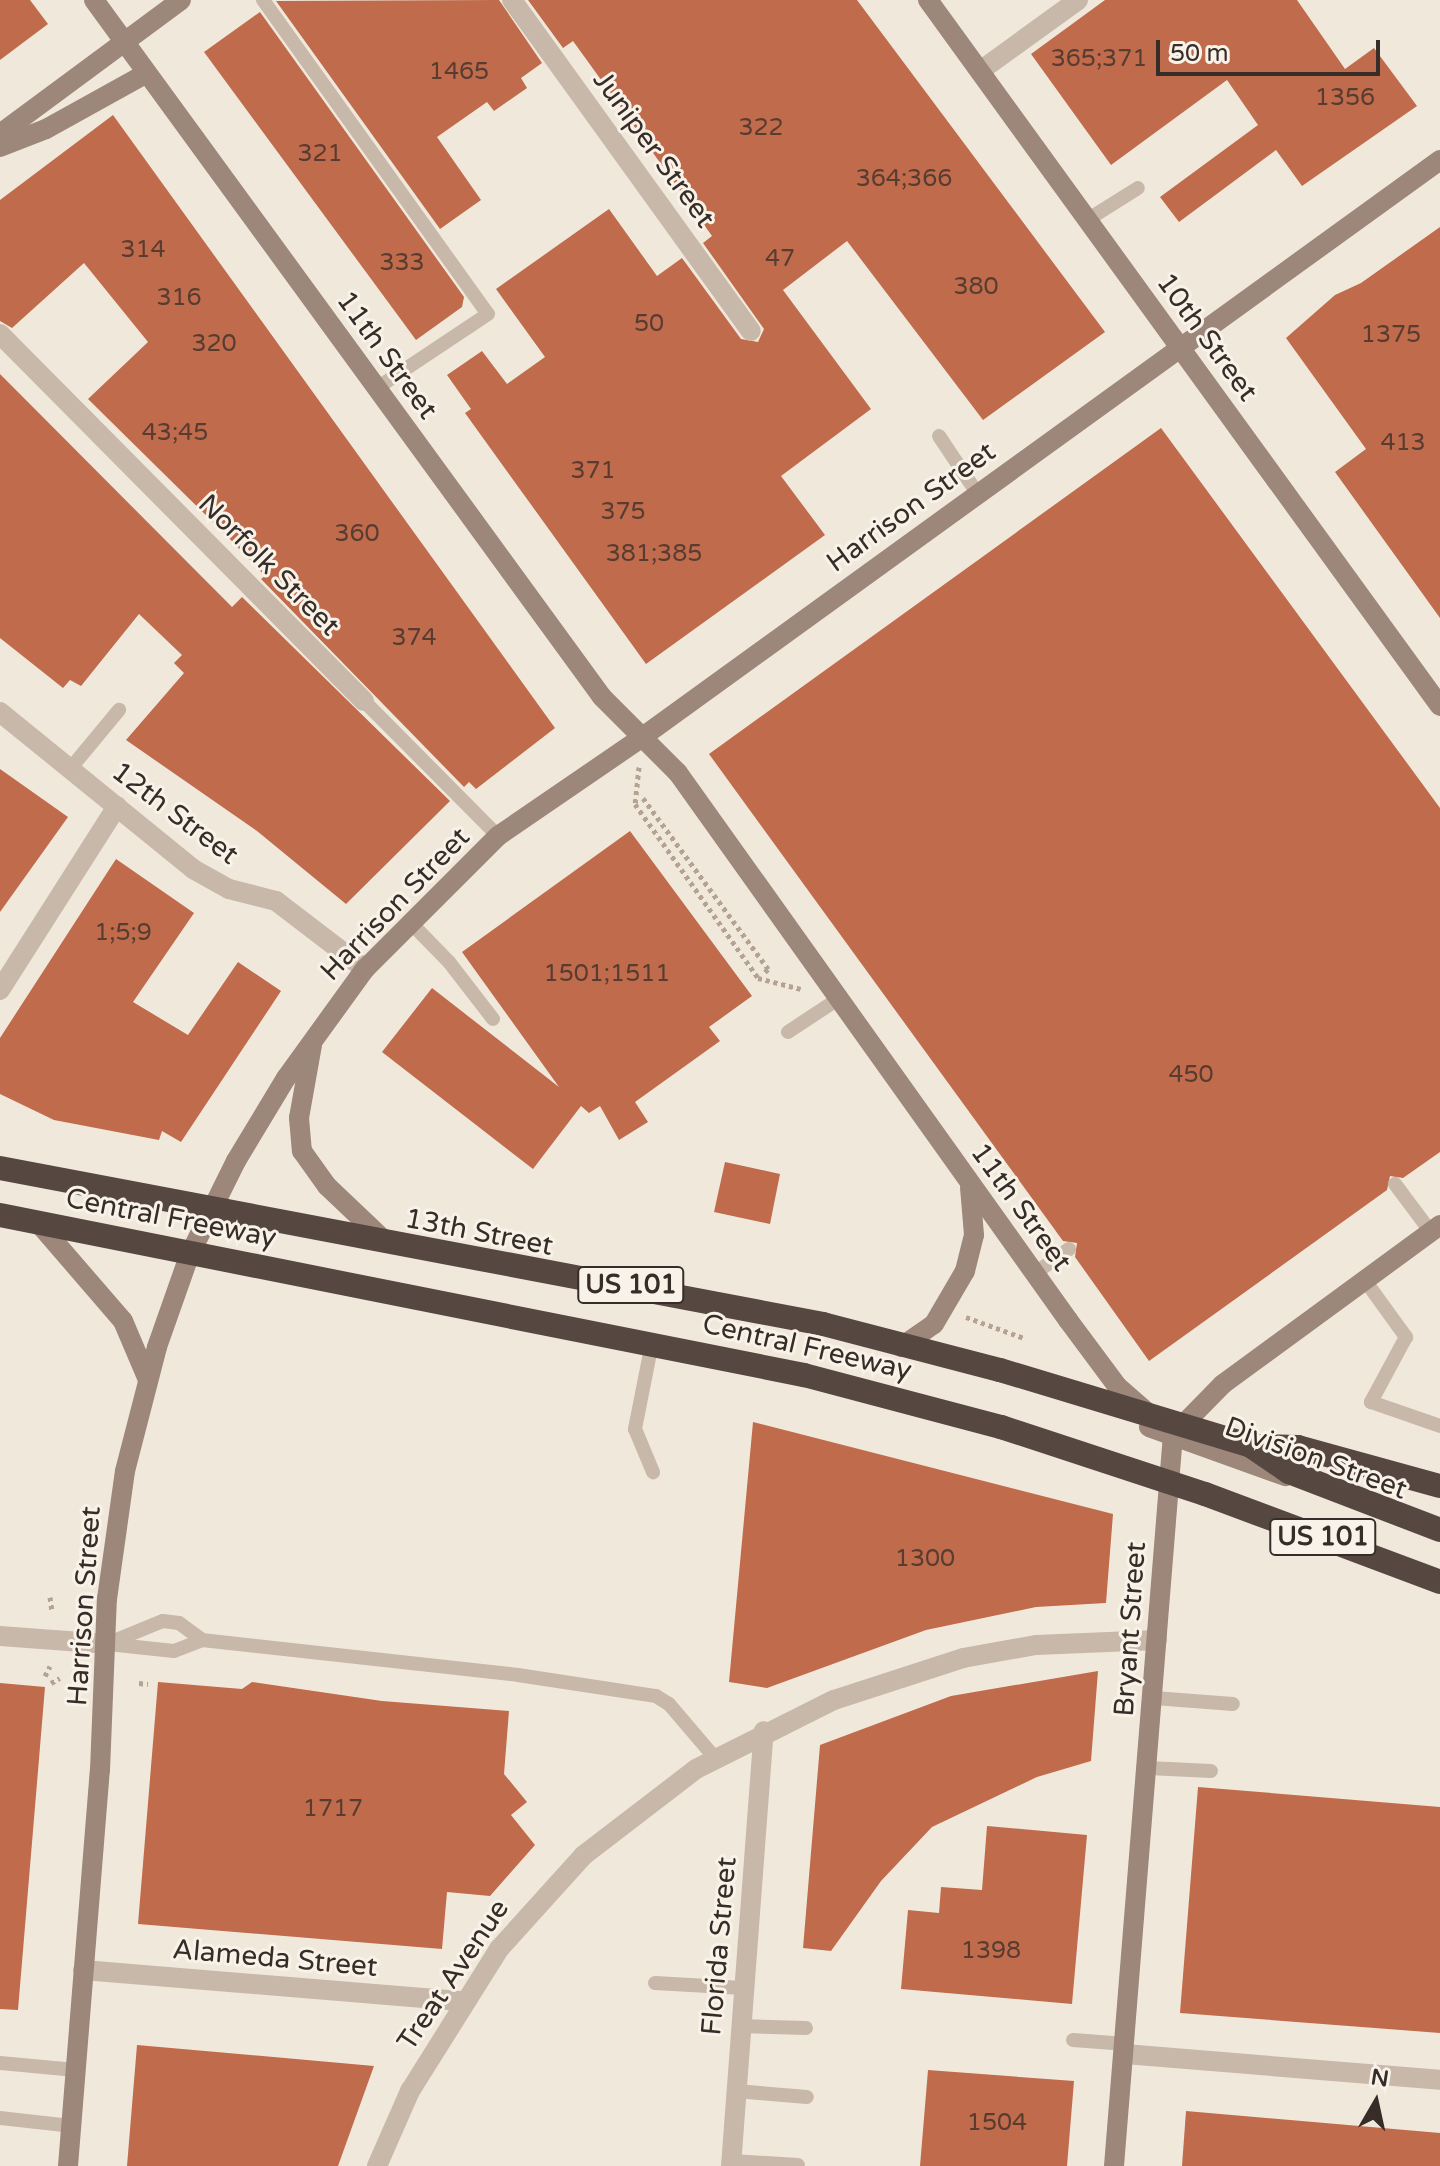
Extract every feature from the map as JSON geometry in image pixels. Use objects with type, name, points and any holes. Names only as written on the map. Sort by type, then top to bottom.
[{"type":"highway","name":"Central Freeway","points":[[0,1167],[823,1324],[1000,1370],[1251,1446],[1298,1447],[1440,1486]]},
{"type":"highway","name":"Central Freeway","points":[[0,1217],[606,1333],[883,1394],[1122,1465],[1440,1583]]},
{"type":"highway","points":[[1251,1446],[1289,1472],[1440,1532]]},
{"type":"main road","name":"11th Street","points":[[94,0],[602,697],[678,773],[969,1184],[1117,1386],[1173,1435]]},
{"type":"main road","points":[[0,134],[181,0]]},
{"type":"main road","name":"10th Street","points":[[928,0],[1440,706]]},
{"type":"main road","points":[[0,147],[46,129],[147,73]]},
{"type":"main road","name":"Harrison Street","points":[[68,2166],[108,1644],[107,1599],[119,1504],[148,1380],[189,1256],[211,1208],[314,1037],[365,969],[409,921],[498,836],[641,738],[1440,160]]},
{"type":"main road","points":[[314,1037],[299,1118],[302,1151],[327,1186],[387,1243]]},
{"type":"main road","name":"13th Street","points":[[0,1167],[743,1310],[901,1347],[1173,1435]]},
{"type":"main road","points":[[901,1347],[934,1324],[965,1271],[974,1235],[969,1184]]},
{"type":"main road","points":[[0,1217],[651,1348],[931,1411],[1167,1482],[1440,1583]]},
{"type":"main road","points":[[41,1226],[123,1321],[148,1380]]},
{"type":"main road","points":[[1173,1435],[1223,1384],[1435,1228]]},
{"type":"main road","name":"Bryant Street","points":[[1114,2166],[1173,1435]]},
{"type":"main road","name":"Division Street","points":[[1173,1435],[1440,1532]]},
{"type":"street","name":"Juniper Street","points":[[512,0],[751,331]]},
{"type":"street","points":[[980,71],[1078,0]]},
{"type":"street","name":"Norfolk Street","points":[[0,334],[364,701]]},
{"type":"street","name":"12th Street","points":[[0,712],[193,869],[229,889],[276,901],[365,969]]},
{"type":"street","points":[[0,990],[117,806]]},
{"type":"street","points":[[0,1636],[108,1644]]},
{"type":"street","points":[[764,1731],[878,1683],[963,1658],[1036,1645],[1157,1640]]},
{"type":"street","name":"Treat Avenue","points":[[377,2166],[410,2091],[463,2001],[538,1901],[584,1855],[636,1811],[715,1758],[764,1731]]},
{"type":"street","name":"Florida Street","points":[[732,2163],[764,1731]]},
{"type":"street","name":"Alameda Street","points":[[83,1970],[463,2001]]},
{"type":"street","points":[[1125,2049],[1440,2080]]},
{"type":"lane","points":[[263,0],[488,314],[377,388]]},
{"type":"lane","points":[[1087,220],[1138,188]]},
{"type":"lane","points":[[939,436],[977,493]]},
{"type":"lane","name":"Norfolk Street","points":[[364,701],[498,836]]},
{"type":"lane","points":[[70,769],[119,710]]},
{"type":"lane","points":[[409,921],[493,1019]]},
{"type":"lane","points":[[788,1032],[838,999]]},
{"type":"lane","points":[[1395,1184],[1435,1228]]},
{"type":"lane","points":[[1034,1274],[1069,1249]]},
{"type":"lane","points":[[1364,1279],[1406,1337],[1371,1402],[1440,1426]]},
{"type":"lane","points":[[651,1348],[635,1429],[653,1472]]},
{"type":"lane","points":[[108,1644],[163,1621],[179,1623],[202,1640]]},
{"type":"lane","points":[[108,1644],[174,1651],[202,1640],[518,1675],[656,1696],[669,1704],[715,1758]]},
{"type":"lane","points":[[1154,1698],[1233,1704]]},
{"type":"lane","points":[[1148,1768],[1211,1771]]},
{"type":"lane","points":[[655,1983],[743,1988]]},
{"type":"lane","points":[[740,2026],[806,2028]]},
{"type":"lane","points":[[1073,2040],[1125,2049]]},
{"type":"lane","points":[[0,2063],[76,2070]]},
{"type":"lane","points":[[736,2091],[807,2097]]},
{"type":"lane","points":[[0,2118],[71,2126]]},
{"type":"lane","points":[[732,2163],[798,2165]]},
{"type":"path","points":[[641,738],[635,804],[758,978],[838,999]]},
{"type":"path","points":[[643,798],[768,969],[764,973]]},
{"type":"path","points":[[966,1317],[1024,1338]]},
{"type":"path","points":[[50,1597],[52,1612]]},
{"type":"path","points":[[45,1676],[50,1666]]},
{"type":"path","points":[[51,1683],[60,1678]]},
{"type":"path","points":[[139,1683],[148,1684]]},
{"type":"building","points":[[0,0],[30,0],[48,24],[0,60]]},
{"type":"building","points":[[499,0],[542,63],[521,78],[527,88],[494,111],[487,102],[437,137],[481,200],[440,229],[276,1]]},
{"type":"building","points":[[528,0],[857,0],[1105,332],[983,420],[847,241],[783,290],[871,409],[781,476],[825,535],[646,664],[465,413],[471,409],[447,375],[482,351],[507,384],[545,357],[496,289],[609,209],[657,276],[682,258],[741,339],[758,342],[764,329],[703,243],[712,236],[612,95],[573,41],[563,48]]},
{"type":"building","points":[[1105,0],[1297,0],[1345,69],[1374,48],[1417,106],[1302,186],[1276,150],[1179,222],[1160,197],[1258,125],[1227,80],[1111,165],[1031,54]]},
{"type":"building","points":[[260,12],[464,297],[462,307],[416,340],[204,52]]},
{"type":"building","points":[[113,115],[555,728],[476,789],[469,782],[464,787],[261,579],[265,576],[227,536],[88,399],[148,342],[84,263],[12,328],[0,321],[0,200]]},
{"type":"building","points":[[1440,227],[1440,618],[1335,472],[1366,449],[1286,338],[1335,295],[1361,283]]},
{"type":"building","points":[[0,374],[232,607],[242,597],[450,801],[346,904],[257,831],[126,740],[184,673],[174,663],[182,655],[139,614],[81,686],[70,680],[63,688],[0,638]]},
{"type":"building","points":[[1161,428],[1440,808],[1440,1152],[1403,1178],[1390,1176],[1387,1190],[1149,1361],[1075,1257],[1077,1243],[1063,1241],[709,754]]},
{"type":"building","points":[[0,769],[68,817],[0,912]]},
{"type":"building","points":[[630,831],[752,996],[709,1027],[720,1041],[635,1102],[648,1122],[619,1140],[600,1106],[589,1113],[581,1106],[533,1169],[382,1052],[432,988],[559,1087],[462,952]]},
{"type":"building","points":[[116,859],[194,913],[133,1002],[188,1035],[238,962],[281,991],[181,1142],[162,1131],[159,1140],[54,1120],[0,1094],[0,1038]]},
{"type":"building","points":[[725,1162],[780,1174],[770,1224],[714,1212]]},
{"type":"building","points":[[753,1422],[1113,1514],[1106,1603],[1036,1607],[926,1630],[767,1688],[729,1682]]},
{"type":"building","points":[[1098,1671],[1091,1761],[1037,1777],[932,1827],[881,1881],[831,1951],[803,1948],[820,1745],[951,1696]]},
{"type":"building","points":[[158,1682],[242,1689],[252,1682],[382,1701],[509,1711],[504,1774],[527,1802],[511,1815],[535,1845],[490,1896],[447,1892],[442,1949],[138,1924]]},
{"type":"building","points":[[0,1683],[45,1687],[18,2010],[0,2009]]},
{"type":"building","points":[[1198,1787],[1440,1807],[1440,2033],[1180,2013]]},
{"type":"building","points":[[987,1826],[1087,1835],[1072,2004],[901,1989],[908,1910],[939,1913],[941,1887],[982,1890]]},
{"type":"building","points":[[137,2045],[374,2066],[338,2166],[127,2166]]},
{"type":"building","points":[[928,2070],[1074,2081],[1067,2166],[920,2166]]},
{"type":"building","points":[[1186,2111],[1440,2133],[1440,2166],[1182,2166]]}]
